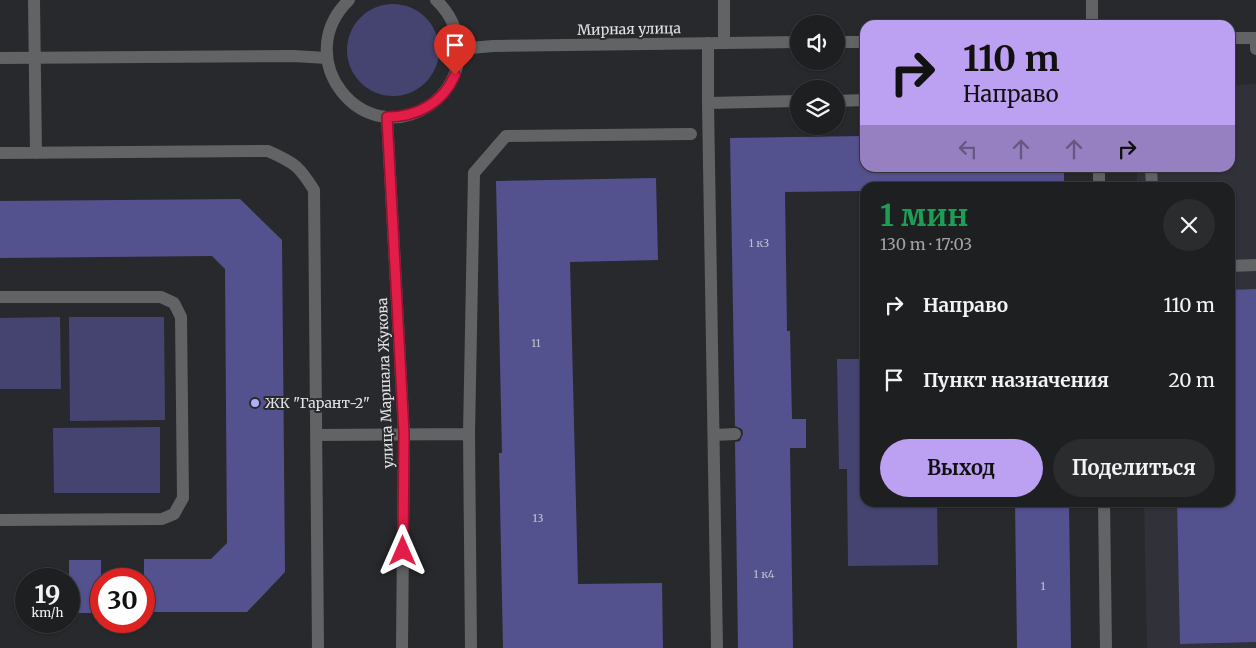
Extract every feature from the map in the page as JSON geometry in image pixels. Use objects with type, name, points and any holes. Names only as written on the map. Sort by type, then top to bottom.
[{"type":"street","points":[[34,0],[36,153]]},
{"type":"street","points":[[349,0],[331,26],[327,38],[327,58],[334,83],[346,98],[362,110],[387,117],[413,114],[436,101],[452,81],[457,68],[459,49],[454,24],[447,12],[436,0]]},
{"type":"street","points":[[724,0],[724,43]]},
{"type":"street","points":[[1092,0],[1092,20]]},
{"type":"street","points":[[1235,38],[1256,38],[1256,49]]},
{"type":"street","name":"Мирная улица","points":[[459,49],[493,46],[790,42]]},
{"type":"street","points":[[845,42],[860,42]]},
{"type":"street","points":[[708,43],[717,648]]},
{"type":"street","points":[[0,58],[293,56],[327,58]]},
{"type":"street","points":[[845,101],[860,100]]},
{"type":"street","points":[[708,103],[790,101]]},
{"type":"street","name":"улица Маршала Жукова","points":[[387,117],[404,434],[402,648]]},
{"type":"street","points":[[471,648],[469,434],[474,173],[506,136],[691,134]]},
{"type":"street","points":[[0,153],[268,151],[298,166],[314,190],[318,648]]},
{"type":"street","points":[[1235,266],[1256,265]]},
{"type":"street","points":[[0,297],[161,296],[174,303],[181,317],[182,498],[174,514],[162,519],[0,520]]},
{"type":"street","points":[[316,435],[469,434]]},
{"type":"street","points":[[714,435],[735,434]]},
{"type":"street","points":[[1104,507],[1106,648]]},
{"type":"shaded area","points":[[393,4],[411,7],[426,17],[436,32],[439,50],[436,68],[426,83],[411,93],[393,96],[375,93],[360,83],[350,68],[347,50],[350,32],[360,17],[375,7]]},
{"type":"shaded area","points":[[1256,84],[1256,648],[1147,648],[1144,507],[1235,507],[1235,182],[1137,182],[1137,172],[1235,172],[1235,85]]},
{"type":"shaded area","points":[[60,317],[61,389],[0,389],[0,318]]},
{"type":"shaded area","points":[[69,317],[164,317],[165,420],[70,421]]},
{"type":"shaded area","points":[[837,359],[860,359],[860,507],[937,507],[938,565],[848,566],[847,469],[839,469]]},
{"type":"shaded area","points":[[160,427],[160,493],[54,493],[53,428]]},
{"type":"building","points":[[860,136],[860,172],[1064,172],[1064,182],[860,182],[860,191],[785,192],[787,331],[790,331],[792,419],[806,419],[806,448],[790,448],[793,648],[738,648],[735,442],[740,441],[743,434],[742,429],[735,426],[730,138]]},
{"type":"building","points":[[656,178],[658,260],[570,262],[578,584],[662,583],[663,648],[503,648],[499,453],[502,453],[496,181]]},
{"type":"building","name":"ЖК \"Гарант-2\"","points":[[240,199],[282,240],[285,572],[247,612],[155,612],[155,568],[144,568],[144,559],[211,559],[227,543],[225,269],[212,256],[0,258],[0,201]]},
{"type":"building","points":[[1256,289],[1256,642],[1180,644],[1177,507],[1235,507],[1235,290]]},
{"type":"building","points":[[1015,507],[1069,507],[1071,648],[1017,648]]},
{"type":"building","points":[[69,560],[101,560],[101,568],[90,568],[90,613],[80,613],[80,568],[69,568]]},
{"type":"place","name":"ЖК \"Гарант-2\"","points":[[255,403]]},
{"type":"route","points":[[403,551],[404,434],[387,117],[407,116],[430,105],[445,92],[455,75]]}]
